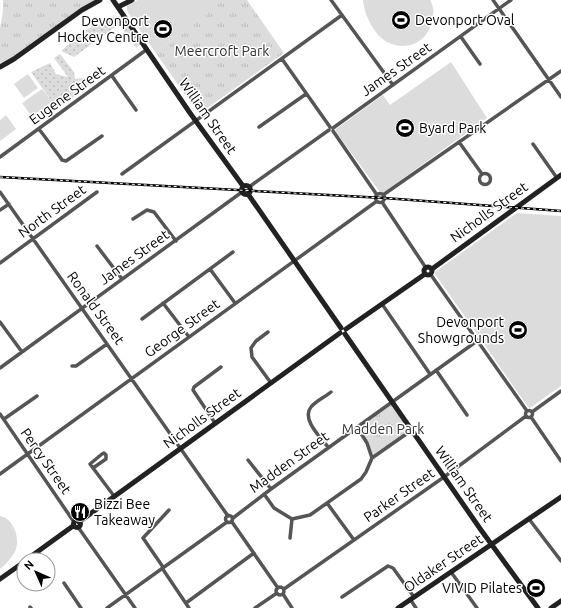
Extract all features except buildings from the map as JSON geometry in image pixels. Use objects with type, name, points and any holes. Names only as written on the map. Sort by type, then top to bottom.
[{"type":"street","points":[[0,67],[14,59],[82,10],[100,0]]},
{"type":"street","name":"William Street","points":[[113,0],[146,50],[243,186]]},
{"type":"street","points":[[118,7],[132,0]]},
{"type":"street","points":[[331,0],[393,85]]},
{"type":"street","points":[[493,0],[561,97]]},
{"type":"street","name":"James Street","points":[[249,187],[511,0]]},
{"type":"street","points":[[122,174],[342,15]]},
{"type":"street","points":[[461,37],[480,64]]},
{"type":"street","name":"Eugene Street","points":[[0,157],[146,50]]},
{"type":"street","points":[[282,59],[377,195],[377,201],[382,202],[477,341],[527,411],[529,410],[532,412]]},
{"type":"street","points":[[377,195],[383,195],[561,71]]},
{"type":"street","points":[[112,76],[136,110]]},
{"type":"street","points":[[259,127],[306,94]]},
{"type":"street","points":[[40,129],[62,160],[66,161],[102,136]]},
{"type":"street","points":[[459,142],[482,174]]},
{"type":"street","points":[[533,144],[559,177]]},
{"type":"street","name":"Nicholls Street","points":[[37,552],[559,177]]},
{"type":"street","points":[[246,185],[249,187],[250,190],[248,194],[242,192],[241,189],[243,186],[246,185]]},
{"type":"street","name":"Ronald Street","points":[[0,192],[228,516]]},
{"type":"street","name":"North Street","points":[[0,263],[97,192]]},
{"type":"street","name":"James Street","points":[[0,368],[242,192]]},
{"type":"street","name":"William Street","points":[[248,194],[444,477],[538,608]]},
{"type":"street","points":[[382,202],[384,199],[383,195]]},
{"type":"street","name":"George Street","points":[[0,474],[377,201]]},
{"type":"street","points":[[0,210],[8,204]]},
{"type":"street","points":[[133,219],[146,210],[154,212],[176,241]]},
{"type":"street","points":[[97,246],[122,279]]},
{"type":"street","points":[[142,319],[233,252]]},
{"type":"street","points":[[210,269],[235,303]]},
{"type":"street","points":[[164,303],[189,337]]},
{"type":"street","points":[[382,304],[430,374]]},
{"type":"street","points":[[0,322],[22,352]]},
{"type":"street","points":[[268,332],[256,341],[251,348],[252,357],[271,383]]},
{"type":"street","name":"Madden Street","points":[[232,520],[264,494],[328,447],[477,341]]},
{"type":"street","points":[[72,366],[76,366],[108,344]]},
{"type":"street","points":[[215,423],[193,390],[194,387],[220,368]]},
{"type":"street","points":[[436,370],[467,415]]},
{"type":"street","points":[[561,390],[532,412],[531,417],[561,462]]},
{"type":"street","points":[[328,447],[308,420],[308,413],[311,407],[331,392]]},
{"type":"street","points":[[4,419],[37,396]]},
{"type":"street","points":[[527,411],[525,414],[526,416],[528,418],[531,417]]},
{"type":"street","name":"Percy Street","points":[[0,414],[135,608]]},
{"type":"street","name":"Parker Street","points":[[284,589],[444,477],[526,416]]},
{"type":"street","points":[[357,427],[367,443],[372,458]]},
{"type":"street","points":[[264,494],[274,508],[292,519],[310,515],[361,478],[366,472],[372,458],[412,430]]},
{"type":"street","points":[[93,468],[106,459],[106,455],[104,453],[90,464],[93,468],[114,496]]},
{"type":"street","points":[[248,460],[271,489]]},
{"type":"street","name":"Oldaker Street","points":[[398,608],[561,497]]},
{"type":"street","points":[[327,503],[354,540]]},
{"type":"street","points":[[169,510],[143,538],[189,608]]},
{"type":"street","points":[[227,522],[226,519],[228,516],[231,516],[232,520],[278,588],[276,591],[277,593],[255,608]]},
{"type":"street","points":[[290,538],[292,519]]},
{"type":"street","points":[[529,519],[561,561]]},
{"type":"street","points":[[107,608],[227,522],[232,520]]},
{"type":"street","points":[[186,603],[254,553]]},
{"type":"street","points":[[342,596],[388,566],[393,568],[412,598],[416,608]]},
{"type":"street","name":"Nicholls Street","points":[[0,579],[16,567]]},
{"type":"street","points":[[451,572],[478,608]]},
{"type":"street","points":[[64,583],[81,608]]},
{"type":"street","points":[[278,588],[282,587],[284,589],[285,591],[283,594],[292,608]]},
{"type":"street","points":[[277,593],[280,595],[283,594]]},
{"type":"street","points":[[551,608],[561,601]]},
{"type":"green space","points":[[3,0],[95,0],[7,61],[0,63],[0,28]]},
{"type":"green space","name":"Devonport Hockey Centre","points":[[138,0],[198,0],[208,14],[155,52],[127,11],[127,5]]},
{"type":"green space","name":"Meercroft Park","points":[[198,0],[247,0],[284,53],[199,114],[155,52],[207,14]]},
{"type":"green space","name":"Devonport Oval","points":[[363,0],[430,0],[433,7],[433,18],[430,28],[426,35],[416,43],[402,46],[387,42],[382,39],[370,24]]},
{"type":"green space","points":[[122,16],[141,44],[136,48],[119,24],[74,57],[61,51],[83,32],[108,17]]},
{"type":"green space","points":[[60,54],[74,72],[75,79],[85,78],[89,85],[71,99],[64,99],[57,109],[31,72],[50,63],[56,74],[68,77],[54,58]]},
{"type":"green space","name":"Byard Park","points":[[451,62],[487,118],[383,193],[380,192],[336,132],[336,129],[383,95],[390,105]]},
{"type":"green space","points":[[28,74],[38,88],[24,98],[14,84]]},
{"type":"green space","points":[[42,89],[52,102],[32,117],[22,103]]},
{"type":"green space","points":[[6,115],[16,129],[0,141],[0,120]]},
{"type":"green space","name":"Devonport Showgrounds","points":[[517,213],[561,216],[561,386],[530,408],[435,274],[435,272]]},
{"type":"green space","name":"Madden Park","points":[[392,401],[412,430],[372,458],[367,443],[357,427]]},
{"type":"green space","points":[[0,516],[9,520],[12,524],[16,534],[17,544],[15,552],[0,569]]},
{"type":"railway","points":[[0,177],[384,198],[561,211]]},
{"type":"place","name":"Devonport Oval","points":[[401,20]]},
{"type":"place","name":"Devonport Hockey Centre","points":[[163,29]]},
{"type":"place","name":"Byard Park","points":[[405,128]]},
{"type":"place","name":"Devonport Showgrounds","points":[[518,330]]},
{"type":"place","name":"Bizzi Bee Takeaway","points":[[80,512]]},
{"type":"place","name":"VIVID Pilates","points":[[536,588]]}]
